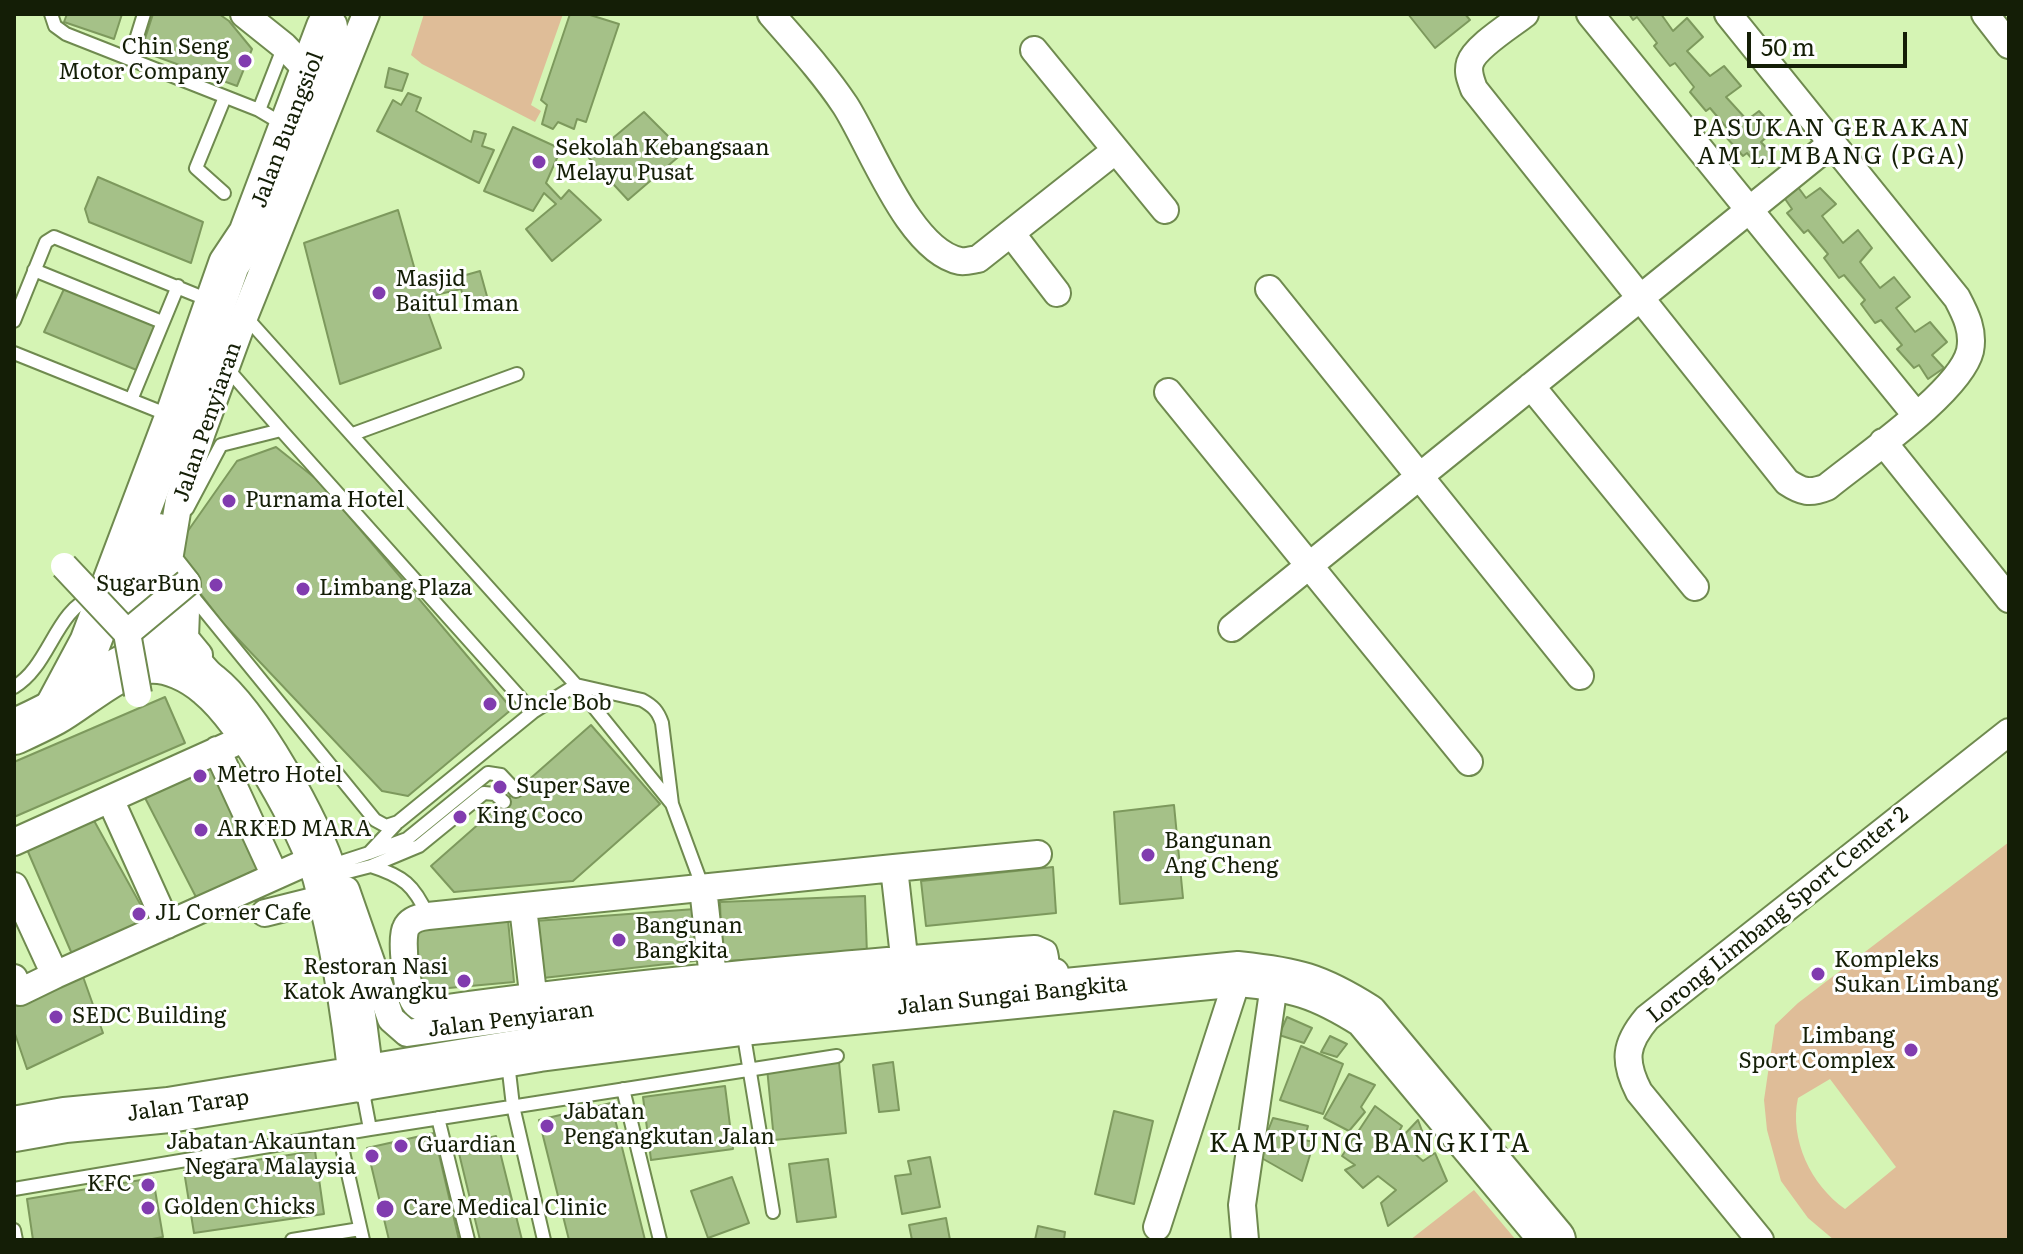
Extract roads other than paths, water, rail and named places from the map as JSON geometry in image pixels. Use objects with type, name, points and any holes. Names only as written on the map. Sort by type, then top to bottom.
[{"type":"highway","points":[[33,723],[121,670],[146,661],[170,662],[208,683],[228,703],[235,742],[290,799],[328,873],[354,1014],[361,1080]]},
{"type":"highway","name":"Jalan Sungai Bangkita","points":[[361,1080],[458,1063],[528,1029],[741,1023],[922,980],[1047,983],[1257,976],[1289,979],[1329,993],[1366,1016],[1553,1240]]},
{"type":"highway","points":[[354,1014],[393,1051],[417,1060],[458,1063]]},
{"type":"highway","points":[[311,1088],[344,1051],[354,1014]]},
{"type":"highway","name":"Jalan Tarap","points":[[14,1129],[65,1120],[169,1110],[361,1080]]},
{"type":"main road","name":"Jalan Buangsiol","points":[[233,308],[250,274],[249,234],[274,119],[297,60],[327,27]]},
{"type":"main road","points":[[208,683],[180,642],[157,625],[144,606],[142,579],[222,364],[233,308]]},
{"type":"main road","points":[[33,723],[90,643],[111,591],[196,429],[233,308]]},
{"type":"street","points":[[244,14],[297,60]]},
{"type":"street","name":"Jalan Penyiaran","points":[[233,308],[366,14]]},
{"type":"street","points":[[771,14],[820,70],[847,108],[883,179],[931,245],[946,256],[962,262],[978,259],[1116,150]]},
{"type":"street","points":[[1525,14],[1470,62],[1469,76],[1474,89],[1787,482],[1799,491],[1813,492],[1827,487],[1950,386],[1969,354],[1969,321],[1957,298],[1832,143],[1738,17]]},
{"type":"street","points":[[1590,14],[1916,415]]},
{"type":"street","points":[[1985,14],[2009,45]]},
{"type":"street","points":[[1034,50],[1165,210]]},
{"type":"street","points":[[1232,628],[1832,143]]},
{"type":"street","points":[[1011,233],[1057,293]]},
{"type":"street","points":[[1269,289],[1580,676]]},
{"type":"street","points":[[1531,386],[1695,587]]},
{"type":"street","points":[[1168,392],[1469,762]]},
{"type":"street","name":"Jalan Penyiaran","points":[[196,429],[169,560],[187,586],[180,642],[285,765],[309,808],[328,873],[362,930],[391,1019],[407,1033],[528,1029],[922,980]]},
{"type":"street","points":[[1883,442],[2009,599]]},
{"type":"street","points":[[64,566],[127,633],[138,694]]},
{"type":"street","points":[[127,633],[187,586]]},
{"type":"street","name":"Lorong Limbang Sport Center 2","points":[[1760,1240],[1639,1092],[1629,1074],[1628,1053],[1634,1034],[1647,1018],[2009,732]]},
{"type":"street","points":[[14,842],[235,742],[275,876]]},
{"type":"street","points":[[110,799],[167,925]]},
{"type":"street","points":[[894,868],[922,980],[713,978],[528,1029],[422,1008],[413,1002],[409,991],[403,938],[405,929],[411,921],[428,916],[523,907],[894,868],[1038,854]]},
{"type":"street","points":[[16,989],[55,975],[275,876],[328,873]]},
{"type":"street","points":[[265,913],[328,873]]},
{"type":"street","points":[[14,886],[55,975]]},
{"type":"street","points":[[703,888],[713,978]]},
{"type":"street","points":[[523,907],[528,1029]]},
{"type":"street","points":[[1047,983],[1199,957],[1260,957],[1307,968],[1360,996],[1400,1028],[1443,1077],[1567,1240]]},
{"type":"street","points":[[1157,1227],[1257,976]]},
{"type":"street","points":[[1245,1240],[1242,1205],[1257,976]]},
{"type":"lane","points":[[51,14],[55,26],[66,34],[274,119]]},
{"type":"lane","points":[[130,59],[144,14]]},
{"type":"lane","points":[[224,193],[196,168],[225,97]]},
{"type":"lane","points":[[14,321],[46,242],[54,237],[233,308],[353,434],[576,685],[672,804]]},
{"type":"lane","points":[[34,270],[162,322]]},
{"type":"lane","points":[[131,400],[178,286]]},
{"type":"lane","points":[[14,353],[196,429],[281,430]]},
{"type":"lane","points":[[222,364],[533,712]]},
{"type":"lane","points":[[353,434],[517,374]]},
{"type":"lane","points":[[187,586],[375,820],[386,826],[398,822]]},
{"type":"lane","points":[[14,687],[25,681],[39,664],[80,601],[111,591]]},
{"type":"lane","points":[[180,642],[209,616]]},
{"type":"lane","points":[[370,859],[398,822],[533,712],[576,685],[642,700],[659,713],[672,804],[703,888]]},
{"type":"lane","points":[[370,859],[407,839],[488,773],[501,775],[516,791]]},
{"type":"lane","points":[[328,873],[419,846],[484,793],[495,794],[504,802]]},
{"type":"lane","points":[[370,859],[418,893],[428,916]]},
{"type":"lane","points":[[741,1023],[773,1212]]},
{"type":"lane","points":[[528,1029],[513,1106],[544,1240]]},
{"type":"lane","points":[[14,1189],[438,1118],[837,1056]]},
{"type":"lane","points":[[361,1080],[370,1129]]},
{"type":"lane","points":[[623,1089],[660,1240]]},
{"type":"lane","points":[[438,1118],[468,1240]]},
{"type":"lane","points":[[292,1240],[362,1235],[339,1134]]},
{"type":"lane","points":[[14,1230],[16,1240]]},
{"type":"place","name":"Chin Seng Motor Company","points":[[245,61]]},
{"type":"place","name":"Sekolah Kebangsaan Melayu Pusat","points":[[539,162]]},
{"type":"place","name":"Masjid Baitul Iman","points":[[379,293]]},
{"type":"place","name":"Purnama Hotel","points":[[229,501]]},
{"type":"place","name":"SugarBun","points":[[216,585]]},
{"type":"place","name":"Limbang Plaza","points":[[303,589]]},
{"type":"place","name":"Uncle Bob","points":[[490,704]]},
{"type":"place","name":"Metro Hotel","points":[[200,776]]},
{"type":"place","name":"Super Save","points":[[500,787]]},
{"type":"place","name":"King Coco","points":[[460,817]]},
{"type":"place","name":"ARKED MARA","points":[[201,830]]},
{"type":"place","name":"Bangunan Ang Cheng","points":[[1148,855]]},
{"type":"place","name":"JL Corner Cafe","points":[[139,914]]},
{"type":"place","name":"Bangunan Bangkita","points":[[619,940]]},
{"type":"place","name":"Kompleks Sukan Limbang","points":[[1818,974]]},
{"type":"place","name":"Restoran Nasi Katok Awangku","points":[[464,981]]},
{"type":"place","name":"SEDC Building","points":[[56,1017]]},
{"type":"place","name":"Limbang Sport Complex","points":[[1911,1050]]},
{"type":"place","name":"Jabatan Pengangkutan Jalan","points":[[547,1126]]},
{"type":"place","name":"Guardian","points":[[401,1146]]},
{"type":"place","name":"Jabatan Akauntan Negara Malaysia","points":[[372,1156]]},
{"type":"place","name":"KFC","points":[[148,1185]]},
{"type":"place","name":"Golden Chicks","points":[[148,1208]]},
{"type":"place","name":"Care Medical Clinic","points":[[385,1209]]},
{"type":"district","name":"PASUKAN GERAKAN AM LIMBANG (PGA)","points":[[1832,143]]},
{"type":"district","name":"KAMPUNG BANGKITA","points":[[1370,1144]]}]
